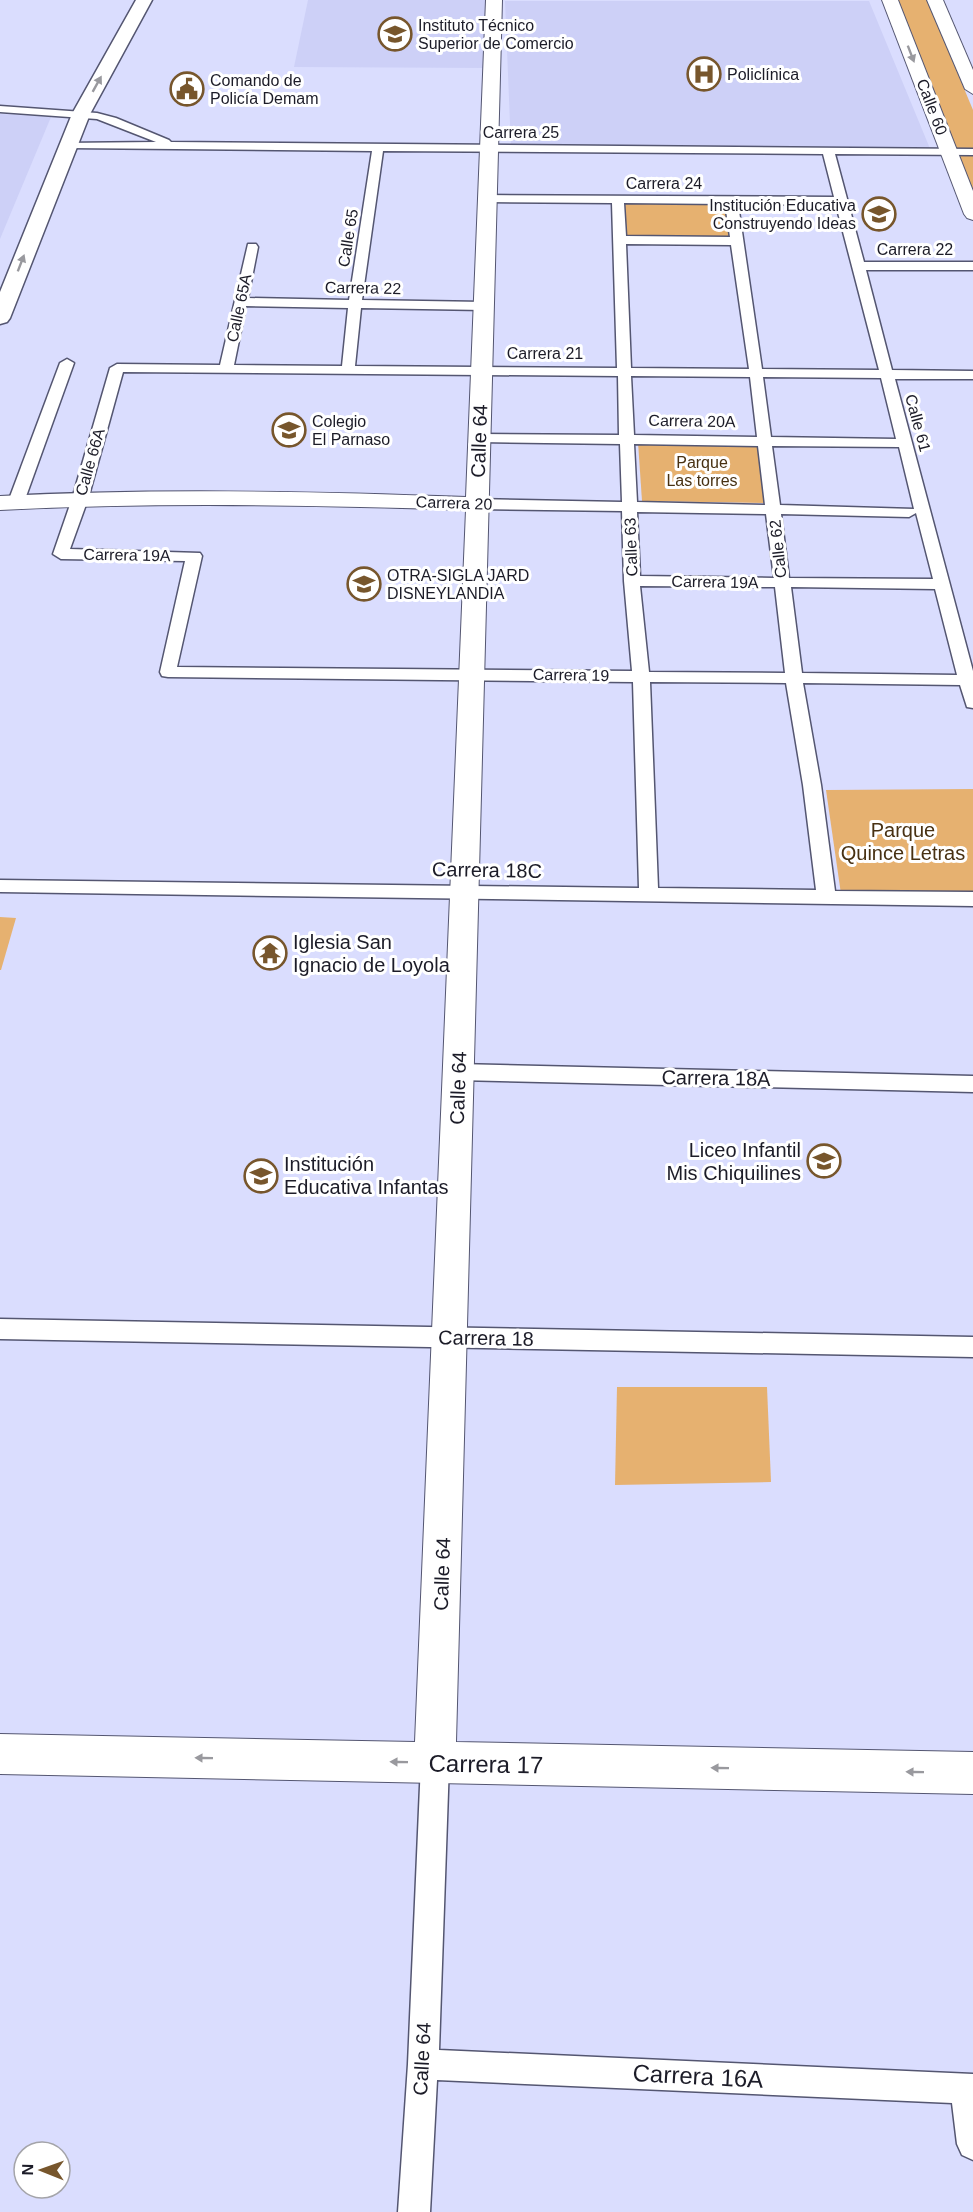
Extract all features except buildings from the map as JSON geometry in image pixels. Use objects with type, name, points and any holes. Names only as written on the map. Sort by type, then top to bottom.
[{"type":"main road","points":[[31,191],[128,0]]},
{"type":"main road","points":[[0,318],[68,145],[72,113],[144,0]]},
{"type":"street","name":"Calle 64","points":[[414,2212],[423,2064],[435,1763],[494,0]]},
{"type":"street","name":"Calle 60","points":[[890,0],[973,214]]},
{"type":"street","points":[[934,0],[973,89]]},
{"type":"street","points":[[0,109],[72,113],[112,120],[174,146]]},
{"type":"street","name":"Carrera 25","points":[[68,145],[973,152]]},
{"type":"street","name":"Calle 65","points":[[348,370],[355,304],[378,148]]},
{"type":"street","name":"Calle 61","points":[[828,152],[904,443],[970,680],[973,703]]},
{"type":"street","name":"Carrera 24","points":[[488,198],[841,201]]},
{"type":"street","name":"Calle 63","points":[[618,199],[622,372],[627,438],[632,581],[641,676],[649,895]]},
{"type":"street","name":"Calle 62","points":[[730,200],[756,373],[781,583],[812,785],[826,897]]},
{"type":"street","points":[[620,240],[736,241]]},
{"type":"street","name":"Calle 65A","points":[[226,369],[252,247]]},
{"type":"street","name":"Carrera 22","points":[[858,266],[973,266]]},
{"type":"street","name":"Carrera 22","points":[[241,303],[484,306]]},
{"type":"street","points":[[8,502],[67,363]]},
{"type":"street","name":"Carrera 21","points":[[117,368],[973,375]]},
{"type":"street","name":"Calle 66A","points":[[61,554],[80,499],[117,368]]},
{"type":"street","name":"Carrera 20A","points":[[480,438],[904,443]]},
{"type":"street","name":"Carrera 20","points":[[8,502],[80,499],[339,500],[909,512]]},
{"type":"street","name":"Carrera 19A","points":[[61,554],[194,556],[168,672]]},
{"type":"street","name":"Carrera 19A","points":[[632,581],[942,584]]},
{"type":"street","name":"Carrera 19","points":[[168,672],[472,673],[970,680]]},
{"type":"street","name":"Carrera 18C","points":[[0,886],[973,899]]},
{"type":"street","name":"Carrera 18A","points":[[458,1072],[973,1084]]},
{"type":"street","name":"Carrera 18","points":[[0,1329],[973,1347]]},
{"type":"street","name":"Carrera 17","points":[[0,1754],[973,1773]]},
{"type":"street","name":"Carrera 16A","points":[[423,2064],[969,2089]]},
{"type":"street","points":[[969,2089],[973,2144]]},
{"type":"shaded area","name":"Instituto Técnico Superior de Comercio","points":[[308,0],[490,0],[489,68],[294,67]]},
{"type":"shaded area","name":"Policlínica","points":[[505,1],[869,1],[931,151],[511,148]]},
{"type":"shaded area","points":[[0,114],[51,117],[0,239]]},
{"type":"green space","points":[[895,0],[927,0],[973,110],[973,203]]},
{"type":"green space","points":[[623,203],[725,204],[730,240],[624,238]]},
{"type":"green space","name":"Parque Las torres","points":[[638,442],[757,442],[769,503],[642,501]]},
{"type":"green space","name":"Parque Quince Letras","points":[[973,789],[973,895],[841,894],[826,790]]},
{"type":"green space","points":[[0,917],[16,918],[1,970],[0,970]]},
{"type":"green space","points":[[617,1387],[767,1387],[771,1482],[615,1485]]},
{"type":"place","name":"Instituto Técnico Superior de Comercio","points":[[395,34]]},
{"type":"place","name":"Policlínica","points":[[704,74]]},
{"type":"place","name":"Comando de Policía Demam","points":[[187,89]]},
{"type":"place","name":"Institución Educativa Construyendo Ideas","points":[[879,214]]},
{"type":"place","name":"Colegio El Parnaso","points":[[289,430]]},
{"type":"place","name":"OTRA-SIGLA JARD DISNEYLANDIA","points":[[364,584]]},
{"type":"place","name":"Iglesia San Ignacio de Loyola","points":[[270,953]]},
{"type":"place","name":"Liceo Infantil Mis Chiquilines","points":[[824,1161]]},
{"type":"place","name":"Institución Educativa Infantas","points":[[261,1176]]}]
